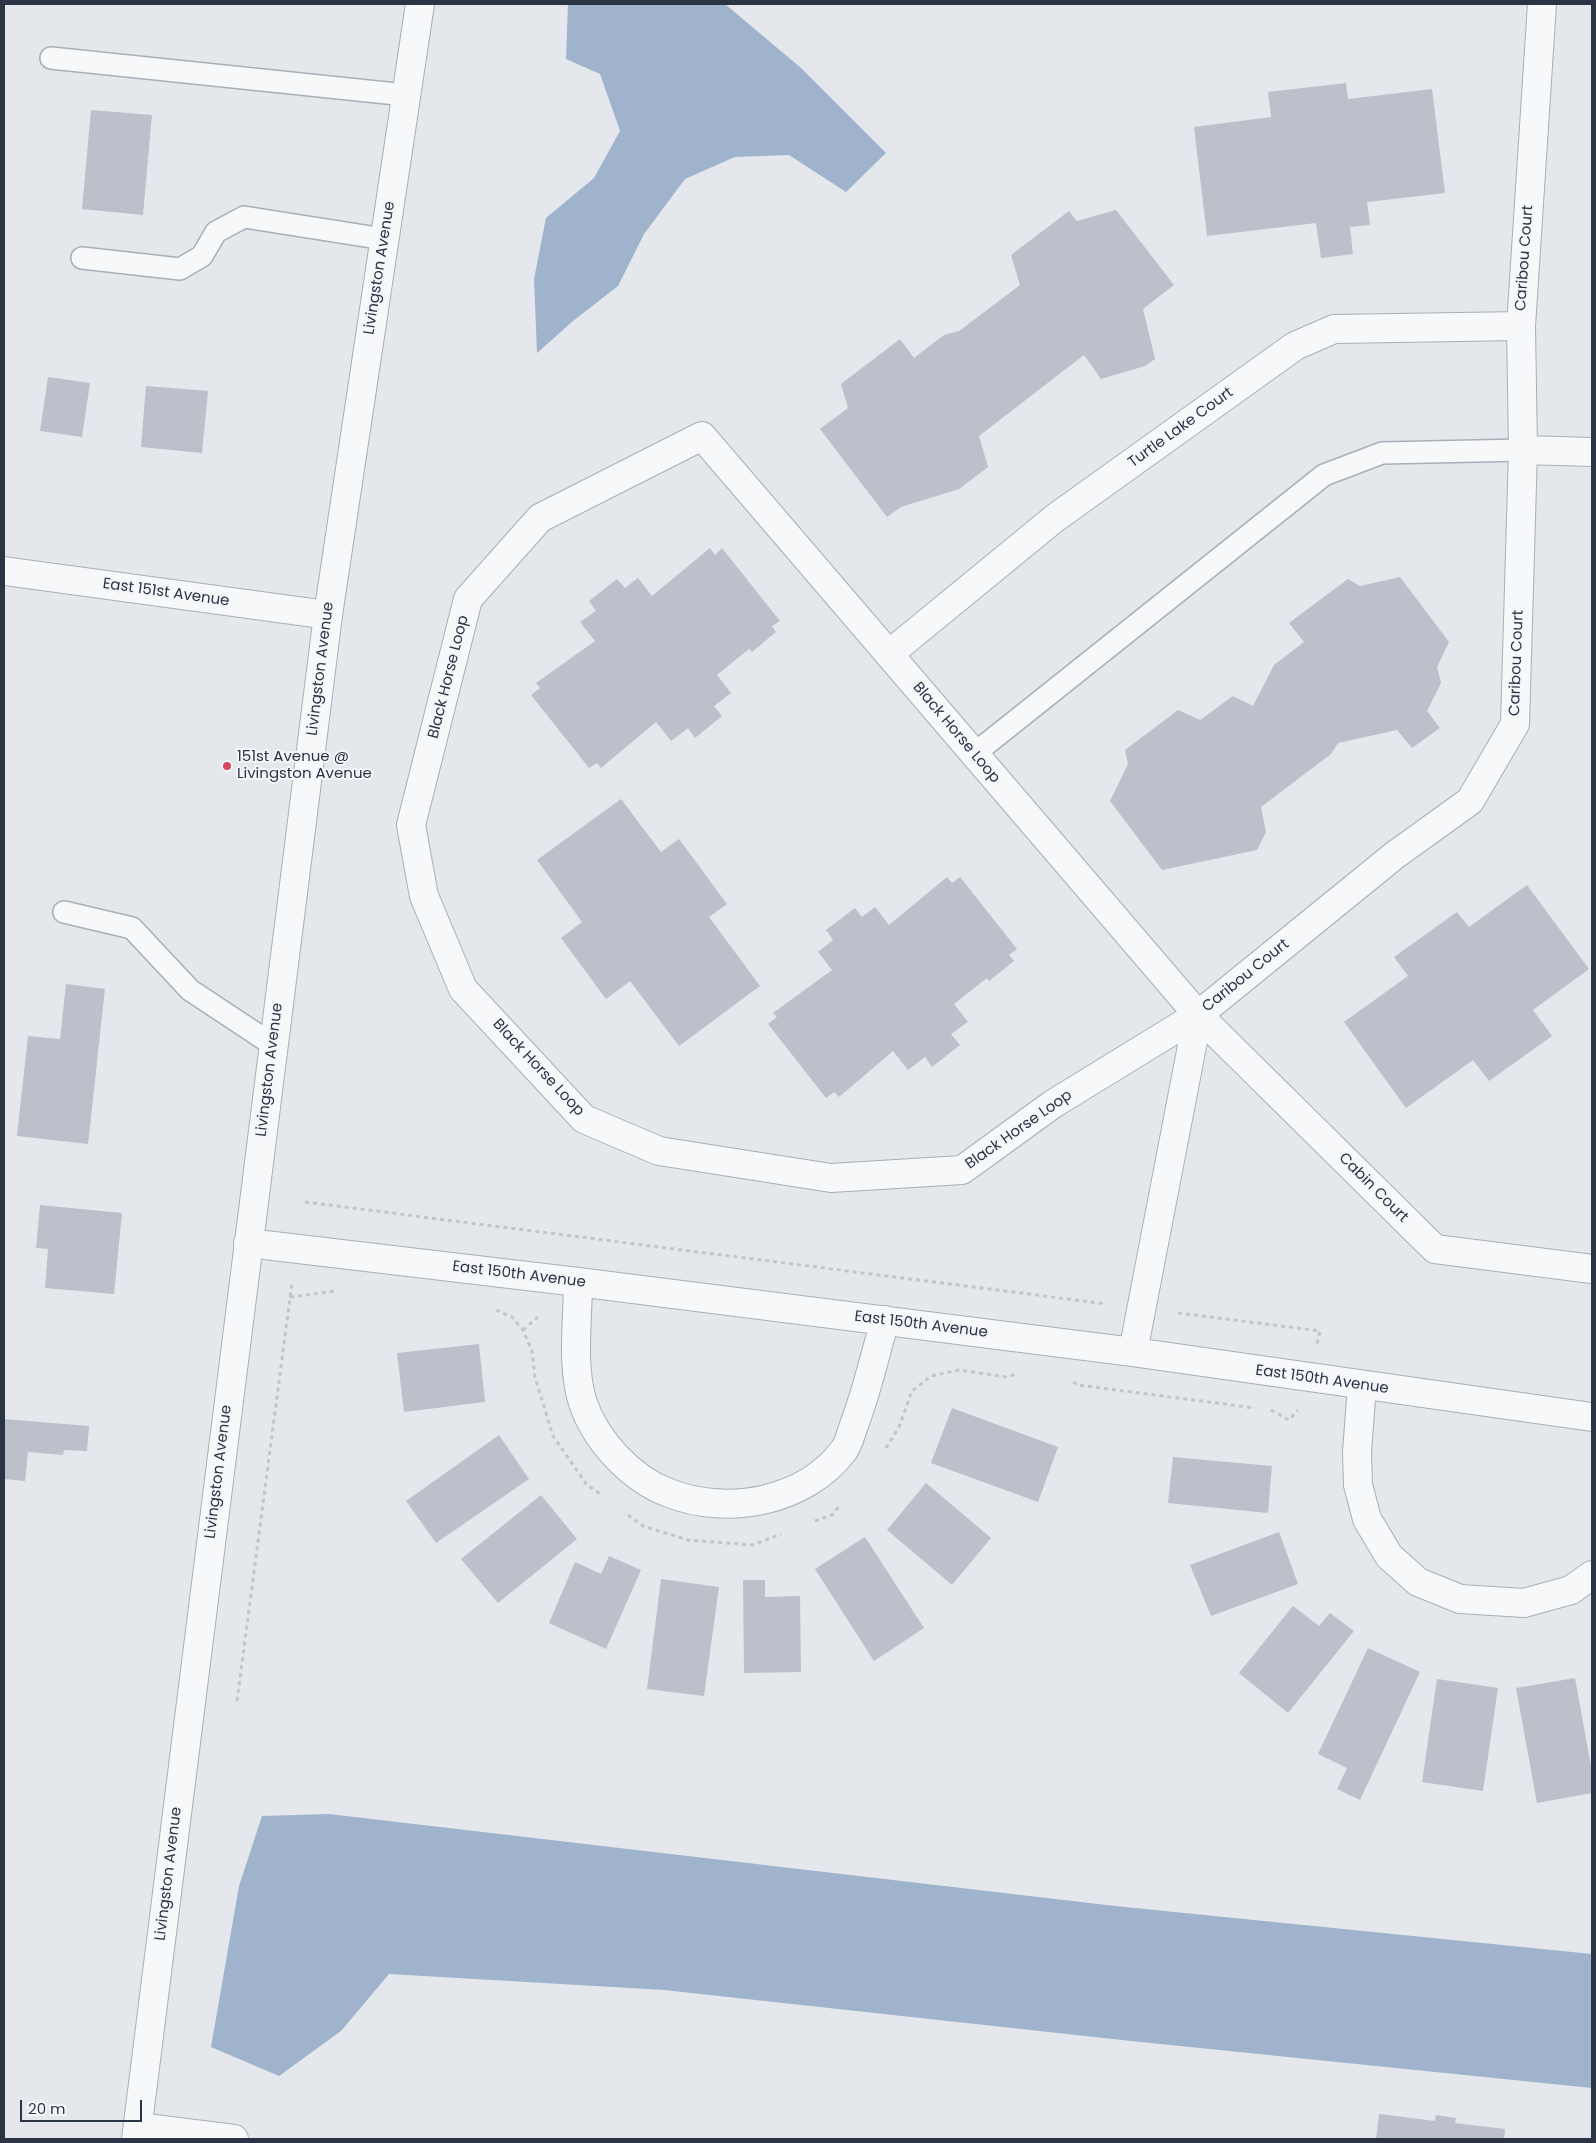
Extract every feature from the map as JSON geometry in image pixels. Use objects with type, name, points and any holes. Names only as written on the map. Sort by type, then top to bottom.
[{"type":"street","name":"Livingston Avenue","points":[[137,2133],[328,615],[420,4]]},
{"type":"street","name":"Caribou Court","points":[[1134,1352],[1198,1015],[1394,855],[1470,801],[1515,724],[1522,450],[1521,326],[1542,4]]},
{"type":"street","name":"Turtle Lake Court","points":[[889,654],[1055,518],[1295,346],[1334,329],[1521,326]]},
{"type":"street","name":"Black Horse Loop","points":[[702,436],[889,654],[1198,1015],[1053,1104],[962,1170],[830,1178],[659,1151],[584,1119],[463,989],[424,896],[411,824],[468,599],[540,518],[702,436]]},
{"type":"street","points":[[1522,450],[1592,452]]},
{"type":"street","name":"East 151st Avenue","points":[[4,571],[328,615]]},
{"type":"street","name":"Cabin Court","points":[[1198,1015],[1435,1249],[1592,1269]]},
{"type":"street","name":"East 150th Avenue","points":[[248,1243],[578,1282],[1134,1352],[1362,1386],[1592,1417]]},
{"type":"street","points":[[578,1282],[578,1368],[583,1402],[600,1437],[626,1467],[668,1493],[702,1503],[745,1503],[788,1494],[821,1474],[845,1448],[860,1409],[885,1320]]},
{"type":"street","points":[[1362,1386],[1357,1452],[1358,1485],[1367,1520],[1389,1556],[1418,1582],[1460,1599],[1524,1603],[1571,1590],[1592,1575]]},
{"type":"street","points":[[137,2133],[234,2139]]},
{"type":"lane","points":[[51,58],[406,95]]},
{"type":"lane","points":[[82,258],[180,269],[202,256],[216,232],[244,218],[384,239]]},
{"type":"lane","points":[[974,754],[1324,475],[1382,453],[1522,450]]},
{"type":"lane","points":[[64,912],[132,928],[190,990],[273,1045]]},
{"type":"path","points":[[305,1202],[1320,1331],[1310,1378],[1308,1400],[1290,1420],[1272,1410],[1078,1385],[1070,1380]]},
{"type":"path","points":[[237,1701],[290,1297],[298,1249]]},
{"type":"path","points":[[290,1297],[343,1290]]},
{"type":"path","points":[[494,1309],[512,1317],[523,1330],[532,1351],[534,1377],[553,1436],[587,1484],[611,1502]]},
{"type":"path","points":[[884,1452],[899,1427],[912,1390],[930,1376],[959,1370],[1007,1377],[1024,1372]]},
{"type":"path","points":[[814,1521],[832,1515],[844,1501]]},
{"type":"path","points":[[627,1514],[643,1526],[688,1540],[753,1545],[788,1532]]},
{"type":"water","points":[[568,4],[725,4],[801,68],[886,153],[846,192],[789,155],[735,157],[685,179],[644,234],[618,286],[573,321],[537,353],[534,279],[546,218],[594,178],[620,131],[600,74],[566,59]]},
{"type":"water","points":[[329,1814],[1115,1906],[1592,1954],[1592,2088],[1131,2041],[664,1990],[389,1974],[341,2031],[279,2076],[211,2047],[239,1886],[262,1816]]},
{"type":"building","points":[[1346,83],[1348,99],[1432,89],[1445,193],[1367,202],[1370,225],[1350,227],[1353,254],[1321,258],[1316,223],[1207,236],[1194,127],[1271,117],[1268,92]]},
{"type":"building","points":[[91,110],[152,115],[143,215],[82,209]]},
{"type":"building","points":[[1116,210],[1174,285],[1143,309],[1155,359],[1145,366],[1101,379],[1084,355],[979,436],[988,467],[959,489],[901,507],[887,517],[820,429],[848,408],[841,384],[900,339],[914,358],[944,335],[959,331],[1020,285],[1011,255],[1069,211],[1077,221]]},
{"type":"building","points":[[48,377],[90,383],[82,437],[40,431]]},
{"type":"building","points":[[146,386],[208,391],[202,453],[141,447]]},
{"type":"building","points":[[710,548],[715,555],[722,548],[780,621],[772,626],[776,632],[752,652],[749,649],[717,675],[731,693],[714,706],[722,716],[695,738],[688,728],[671,741],[656,722],[601,768],[597,763],[589,768],[531,695],[540,688],[536,683],[595,641],[580,622],[596,611],[589,601],[617,579],[625,588],[638,578],[652,596]]},
{"type":"building","points":[[1400,577],[1449,642],[1437,667],[1441,683],[1427,711],[1440,728],[1412,748],[1397,730],[1338,743],[1331,754],[1261,807],[1266,832],[1257,850],[1162,870],[1110,801],[1128,764],[1125,750],[1178,710],[1200,720],[1233,696],[1253,706],[1274,665],[1304,642],[1289,623],[1348,579],[1360,586]]},
{"type":"building","points":[[621,799],[661,852],[679,839],[727,904],[709,917],[760,986],[679,1046],[630,981],[606,999],[561,938],[582,922],[537,860]]},
{"type":"building","points":[[947,877],[952,883],[960,877],[1017,949],[1009,955],[1014,961],[989,981],[987,978],[954,1004],[968,1022],[951,1034],[960,1045],[932,1067],[925,1057],[908,1070],[893,1051],[839,1097],[834,1092],[826,1098],[768,1024],[777,1017],[773,1013],[832,970],[818,952],[833,940],[826,930],[855,908],[862,917],[875,907],[889,925]]},
{"type":"building","points":[[1527,885],[1589,969],[1533,1010],[1552,1036],[1489,1081],[1473,1060],[1406,1108],[1344,1022],[1408,976],[1394,957],[1457,912],[1469,927]]},
{"type":"building","points":[[66,984],[105,989],[88,1144],[17,1136],[28,1036],[60,1039]]},
{"type":"building","points":[[40,1205],[122,1213],[114,1294],[45,1288],[48,1249],[36,1248]]},
{"type":"building","points":[[479,1344],[485,1402],[404,1412],[397,1353]]},
{"type":"building","points":[[952,1408],[1058,1447],[1038,1502],[931,1463]]},
{"type":"building","points":[[4,1419],[89,1426],[87,1451],[64,1450],[63,1455],[28,1452],[25,1481],[4,1479]]},
{"type":"building","points":[[499,1435],[529,1479],[436,1543],[406,1501]]},
{"type":"building","points":[[1173,1457],[1272,1466],[1268,1513],[1168,1503]]},
{"type":"building","points":[[926,1483],[991,1538],[952,1585],[887,1530]]},
{"type":"building","points":[[541,1495],[577,1539],[498,1603],[461,1559]]},
{"type":"building","points":[[1279,1532],[1298,1584],[1211,1616],[1190,1565]]},
{"type":"building","points":[[865,1537],[924,1628],[874,1661],[815,1569]]},
{"type":"building","points":[[609,1556],[641,1570],[606,1649],[549,1623],[575,1562],[601,1574]]},
{"type":"building","points":[[661,1579],[719,1587],[704,1696],[647,1689]]},
{"type":"building","points":[[743,1580],[765,1580],[765,1597],[800,1596],[801,1672],[744,1673]]},
{"type":"building","points":[[1293,1606],[1319,1626],[1330,1613],[1354,1631],[1288,1713],[1239,1673]]},
{"type":"building","points":[[1368,1648],[1420,1672],[1360,1800],[1337,1789],[1347,1768],[1318,1754]]},
{"type":"building","points":[[1575,1678],[1592,1772],[1592,1793],[1537,1803],[1516,1688]]},
{"type":"building","points":[[1437,1679],[1498,1688],[1483,1791],[1422,1782]]},
{"type":"building","points":[[1379,2114],[1435,2121],[1436,2115],[1456,2118],[1455,2123],[1505,2129],[1504,2139],[1376,2139]]},
{"type":"place","name":"151st Avenue @ Livingston Avenue","points":[[227,766]]}]
